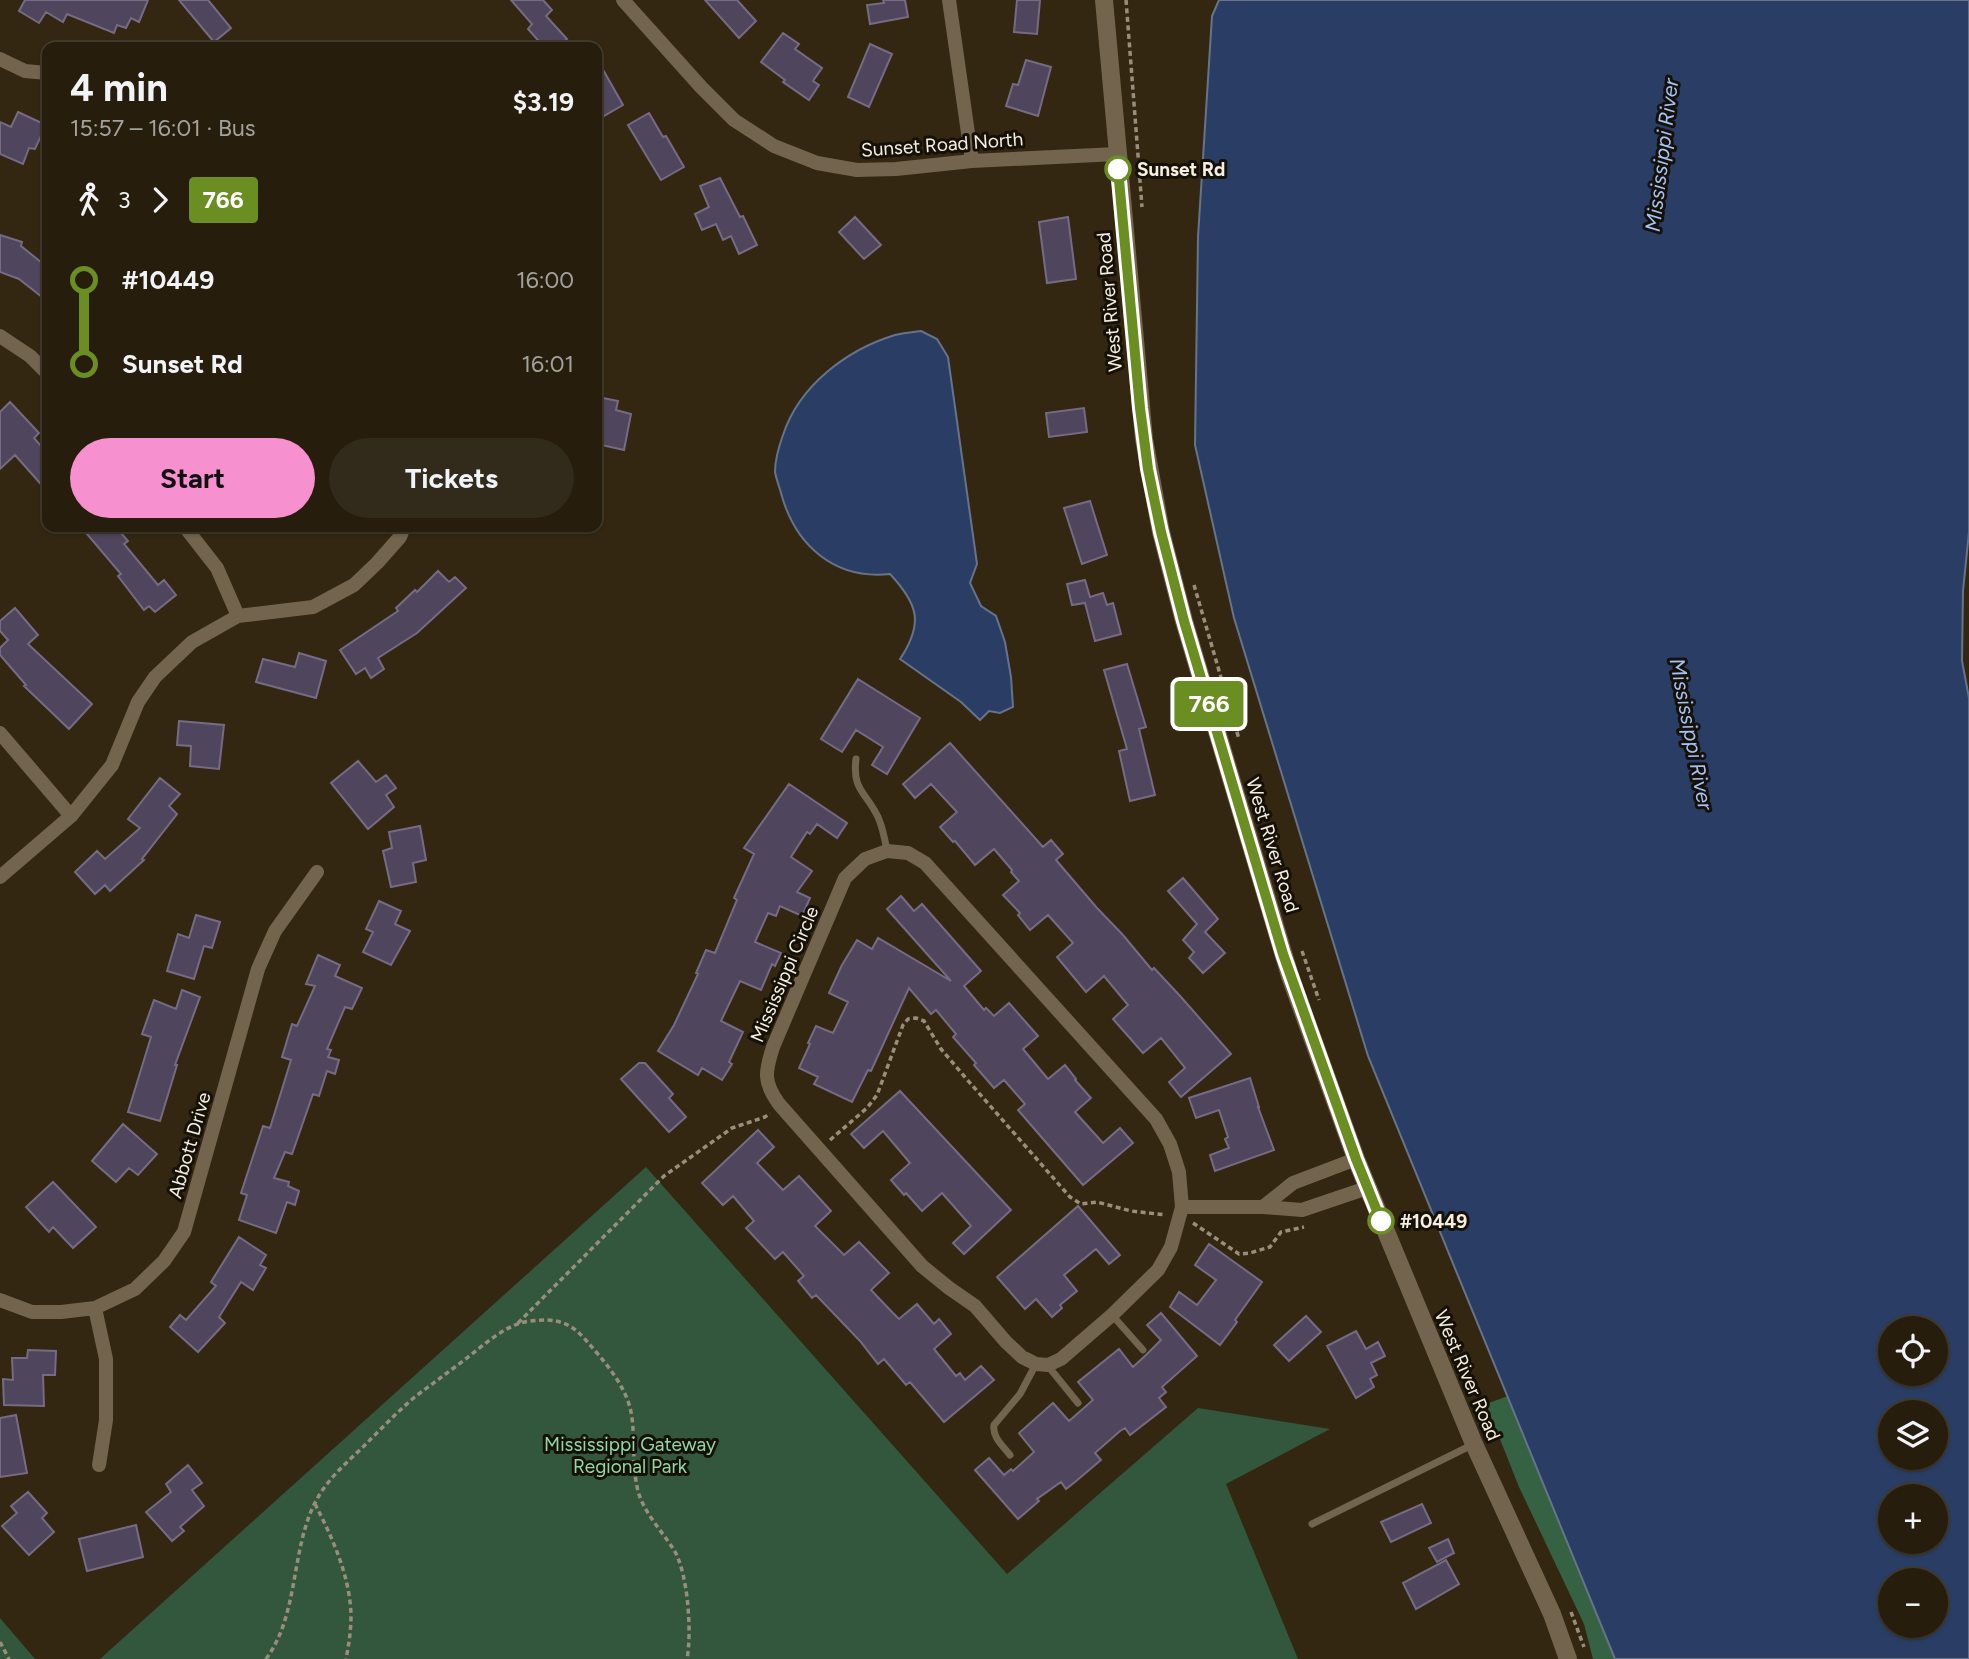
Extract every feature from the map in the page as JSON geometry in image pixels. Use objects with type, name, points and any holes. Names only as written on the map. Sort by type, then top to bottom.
[{"type":"street","name":"Sunset Road North","points":[[623,0],[734,120],[774,146],[817,163],[857,170],[896,169],[972,161],[1116,154]]},
{"type":"street","points":[[949,0],[972,161]]},
{"type":"street","name":"West River Road","points":[[1104,0],[1140,408],[1148,469],[1161,532],[1184,621],[1290,976],[1356,1159],[1474,1444],[1552,1614],[1568,1659]]},
{"type":"street","points":[[0,60],[25,71],[42,73]]},
{"type":"street","points":[[0,336],[30,356],[42,368]]},
{"type":"street","points":[[189,532],[217,568],[238,617]]},
{"type":"street","points":[[0,877],[71,816],[112,765],[138,702],[155,677],[192,642],[238,617],[313,607],[354,585],[377,563],[402,532]]},
{"type":"street","points":[[0,733],[71,816]]},
{"type":"street","points":[[887,851],[908,853],[925,863],[1156,1119],[1170,1144],[1179,1172],[1181,1214],[1171,1247],[1157,1270],[1112,1315],[1061,1359],[1042,1365]]},
{"type":"street","name":"Mississippi Circle","points":[[887,851],[865,859],[845,878],[767,1065],[766,1078],[770,1092],[922,1266],[975,1306],[1022,1357],[1042,1365]]},
{"type":"street","name":"Abbott Drive","points":[[0,1300],[32,1312],[95,1308],[135,1289],[164,1261],[184,1231],[258,969],[275,931],[317,872]]},
{"type":"street","points":[[1263,1207],[1293,1183],[1356,1159]]},
{"type":"street","points":[[1181,1214],[1263,1207],[1302,1210],[1367,1188]]},
{"type":"street","points":[[95,1308],[106,1359],[106,1420],[99,1465]]},
{"type":"lane","points":[[856,759],[854,775],[858,786],[878,816],[887,851]]},
{"type":"lane","points":[[1112,1315],[1143,1350]]},
{"type":"lane","points":[[1010,1455],[997,1439],[993,1431],[994,1425],[1042,1365],[1078,1402]]},
{"type":"lane","points":[[1312,1524],[1474,1444]]},
{"type":"path","points":[[1126,0],[1143,216]]},
{"type":"path","points":[[1192,575],[1242,748]]},
{"type":"path","points":[[1300,944],[1320,1004]]},
{"type":"path","points":[[819,1150],[867,1108],[877,1095],[903,1025],[908,1019],[916,1017],[924,1021],[964,1076],[1070,1196],[1081,1204],[1097,1202],[1131,1211],[1181,1214],[1239,1254],[1270,1247],[1281,1232],[1305,1227]]},
{"type":"path","points":[[266,1659],[280,1636],[303,1538],[315,1504],[337,1473],[402,1408],[491,1340],[518,1324],[664,1176],[732,1128],[765,1117],[779,1104]]},
{"type":"path","points":[[518,1324],[547,1320],[569,1324],[602,1358],[624,1391],[631,1415],[634,1471],[639,1494],[650,1516],[676,1553],[684,1578],[688,1609],[687,1659]]},
{"type":"path","points":[[315,1504],[334,1545],[349,1596],[351,1633],[346,1659]]},
{"type":"path","points":[[1568,1604],[1585,1651]]},
{"type":"path","points":[[0,1643],[9,1659]]},
{"type":"green space","name":"Mississippi Gateway Regional Park","points":[[646,1167],[1007,1574],[1198,1408],[1330,1429],[1226,1484],[1298,1659],[100,1659]]},
{"type":"green space","points":[[1508,1396],[1615,1659],[1593,1659],[1584,1624],[1519,1487],[1486,1404]]},
{"type":"green space","points":[[0,1618],[35,1659],[0,1659]]},
{"type":"water","name":"Mississippi River","points":[[1219,0],[1969,0],[1969,532],[1963,591],[1962,661],[1969,698],[1969,1659],[1615,1659],[1368,1056],[1234,618],[1195,445],[1198,237],[1212,16]]},
{"type":"water","points":[[921,331],[937,339],[948,357],[977,564],[970,583],[981,606],[996,616],[1005,642],[1011,677],[1013,707],[1000,713],[989,711],[980,720],[961,702],[900,659],[912,635],[914,614],[907,595],[890,574],[851,571],[820,555],[807,543],[787,512],[775,472],[779,448],[790,417],[800,401],[827,372],[842,360],[877,342],[895,335]]},
{"type":"building","points":[[25,0],[148,0],[139,22],[131,18],[126,28],[117,25],[114,33],[67,14],[63,22],[46,12],[39,23],[19,11]]},
{"type":"building","points":[[179,0],[208,0],[231,28],[214,42]]},
{"type":"building","points":[[511,0],[543,0],[552,10],[546,16],[567,39],[563,42],[540,42],[528,29],[532,24]]},
{"type":"building","points":[[705,0],[737,0],[756,21],[739,38]]},
{"type":"building","points":[[883,0],[905,0],[908,17],[870,24],[867,5],[884,3]]},
{"type":"building","points":[[1017,0],[1040,0],[1037,34],[1014,32]]},
{"type":"building","points":[[783,33],[799,44],[795,49],[822,68],[813,81],[819,85],[809,100],[761,62]]},
{"type":"building","points":[[870,44],[892,54],[869,107],[848,97]]},
{"type":"building","points":[[1026,60],[1051,67],[1038,116],[1006,106],[1013,84],[1018,85]]},
{"type":"building","points":[[602,68],[623,105],[602,117]]},
{"type":"building","points":[[18,112],[42,123],[42,134],[35,149],[29,148],[23,164],[0,154],[0,122],[11,127]]},
{"type":"building","points":[[649,113],[684,167],[661,180],[628,125]]},
{"type":"building","points":[[720,178],[757,245],[739,254],[731,236],[723,240],[716,224],[702,230],[695,214],[709,207],[700,186]]},
{"type":"building","points":[[855,217],[881,245],[864,259],[839,232]]},
{"type":"building","points":[[1068,217],[1076,279],[1047,283],[1039,222]]},
{"type":"building","points":[[0,235],[22,242],[21,246],[42,263],[42,297],[19,279],[0,272]]},
{"type":"building","points":[[603,398],[618,401],[616,410],[631,414],[624,450],[602,445]]},
{"type":"building","points":[[10,402],[39,433],[34,438],[42,447],[42,485],[15,455],[0,469],[0,412]]},
{"type":"building","points":[[1084,408],[1087,432],[1049,437],[1046,413]]},
{"type":"building","points":[[1090,501],[1107,555],[1082,564],[1064,508]]},
{"type":"building","points":[[85,532],[120,532],[128,541],[124,544],[158,585],[164,580],[176,595],[155,612],[149,606],[144,610],[118,576],[121,574]]},
{"type":"building","points":[[438,571],[449,582],[455,577],[466,588],[417,633],[378,658],[384,669],[371,678],[365,668],[356,674],[340,650],[398,611],[396,608]]},
{"type":"building","points":[[1085,580],[1090,597],[1103,593],[1107,605],[1113,603],[1121,634],[1095,641],[1085,603],[1072,605],[1067,584]]},
{"type":"building","points":[[15,608],[38,635],[28,644],[92,704],[69,729],[24,686],[26,685],[0,655],[0,648],[8,640],[0,631],[0,621]]},
{"type":"building","points":[[299,653],[326,661],[316,698],[256,682],[263,659],[295,667]]},
{"type":"building","points":[[1127,664],[1146,727],[1139,729],[1155,795],[1130,801],[1119,751],[1127,749],[1104,670]]},
{"type":"building","points":[[858,679],[920,718],[887,774],[872,765],[883,747],[856,730],[842,752],[821,739]]},
{"type":"building","points":[[179,721],[224,725],[219,769],[190,766],[191,746],[177,745]]},
{"type":"building","points":[[950,743],[1043,847],[1051,840],[1063,854],[1056,860],[1152,970],[1154,968],[1231,1054],[1181,1097],[1169,1082],[1185,1068],[1161,1038],[1143,1053],[1113,1019],[1128,1005],[1104,976],[1086,992],[1057,957],[1073,943],[1048,915],[1030,930],[1018,915],[1020,913],[1003,895],[1019,881],[994,849],[975,865],[940,827],[957,812],[931,784],[915,798],[903,784]]},
{"type":"building","points":[[358,761],[376,782],[386,775],[396,788],[386,795],[394,807],[368,829],[331,783]]},
{"type":"building","points":[[160,778],[180,794],[169,806],[177,814],[142,859],[144,860],[110,891],[105,885],[95,894],[75,872],[97,851],[105,859],[140,828],[128,819]]},
{"type":"building","points":[[789,784],[847,823],[837,838],[817,824],[810,834],[807,832],[791,857],[812,871],[797,892],[810,898],[802,916],[780,906],[776,916],[768,913],[755,942],[781,953],[775,966],[772,964],[761,990],[740,981],[721,1021],[743,1032],[729,1062],[732,1064],[722,1080],[702,1068],[698,1075],[658,1051],[674,1025],[706,950],[715,953],[737,900],[734,898],[754,854],[744,848]]},
{"type":"building","points":[[420,826],[426,860],[413,863],[416,882],[391,887],[383,851],[392,848],[389,832]]},
{"type":"building","points":[[1183,878],[1218,919],[1205,932],[1225,953],[1203,973],[1189,958],[1194,952],[1183,940],[1197,924],[1168,891]]},
{"type":"building","points":[[901,896],[914,911],[922,904],[981,971],[964,986],[984,1010],[986,1008],[994,1016],[1009,1003],[1038,1036],[1023,1049],[1048,1079],[1065,1065],[1091,1098],[1075,1112],[1103,1143],[1120,1128],[1133,1143],[1083,1185],[1018,1110],[1025,1104],[1004,1080],[994,1088],[953,1037],[956,1034],[936,1010],[931,1014],[909,988],[871,1071],[868,1070],[852,1102],[814,1084],[818,1077],[799,1068],[816,1026],[833,1033],[848,1002],[829,993],[857,940],[872,949],[878,938],[951,981],[887,909]]},
{"type":"building","points":[[379,901],[401,911],[395,924],[410,931],[391,965],[363,952],[373,932],[366,929]]},
{"type":"building","points":[[196,915],[220,922],[212,948],[204,946],[194,979],[167,971],[178,934],[189,938]]},
{"type":"building","points":[[318,955],[340,965],[335,976],[362,988],[352,1009],[345,1007],[327,1049],[331,1050],[328,1057],[339,1060],[335,1074],[327,1071],[319,1096],[313,1094],[292,1154],[285,1152],[274,1178],[289,1182],[288,1186],[299,1191],[295,1205],[287,1202],[276,1233],[239,1220],[247,1195],[241,1193],[263,1126],[270,1128],[291,1060],[282,1057],[292,1024],[297,1026],[315,986],[306,984]]},
{"type":"building","points":[[182,990],[200,997],[175,1065],[160,1121],[128,1112],[151,1037],[142,1034],[154,1000],[176,1009]]},
{"type":"building","points":[[639,1063],[645,1063],[673,1094],[669,1098],[686,1117],[669,1132],[621,1079]]},
{"type":"building","points":[[1250,1078],[1274,1150],[1215,1171],[1210,1155],[1229,1148],[1219,1110],[1196,1118],[1189,1098]]},
{"type":"building","points":[[900,1091],[1011,1210],[964,1254],[953,1243],[971,1226],[942,1193],[922,1211],[891,1180],[910,1163],[883,1131],[864,1148],[851,1134]]},
{"type":"building","points":[[123,1124],[157,1154],[138,1175],[129,1168],[116,1182],[92,1161]]},
{"type":"building","points":[[758,1130],[774,1147],[757,1163],[783,1190],[799,1176],[831,1211],[815,1226],[844,1255],[859,1242],[889,1273],[871,1290],[899,1319],[917,1304],[934,1324],[939,1319],[951,1334],[934,1349],[956,1376],[960,1373],[965,1380],[981,1366],[994,1380],[944,1422],[910,1382],[906,1385],[884,1359],[878,1364],[816,1295],[812,1298],[798,1281],[804,1276],[783,1252],[775,1259],[746,1228],[754,1221],[733,1196],[723,1205],[702,1183]]},
{"type":"building","points":[[53,1182],[96,1227],[73,1248],[53,1227],[49,1232],[26,1207]]},
{"type":"building","points":[[1078,1206],[1120,1255],[1109,1264],[1096,1249],[1064,1275],[1077,1291],[1060,1305],[1062,1308],[1052,1317],[1036,1299],[1025,1309],[997,1277]]},
{"type":"building","points":[[239,1237],[266,1255],[260,1265],[266,1268],[253,1290],[241,1282],[219,1317],[225,1323],[198,1352],[170,1327],[180,1315],[186,1320],[216,1286],[211,1282]]},
{"type":"building","points":[[1209,1244],[1262,1282],[1220,1345],[1170,1307],[1179,1292],[1197,1305],[1216,1280],[1195,1265]]},
{"type":"building","points":[[1161,1313],[1197,1356],[1162,1387],[1166,1392],[1159,1398],[1166,1407],[1130,1435],[1125,1428],[1120,1431],[1095,1453],[1101,1460],[1066,1489],[1061,1482],[1037,1499],[1039,1501],[1018,1519],[975,1470],[989,1458],[1004,1475],[1011,1469],[1013,1471],[1034,1452],[1019,1433],[1053,1403],[1069,1421],[1093,1400],[1078,1382],[1119,1349],[1133,1367],[1161,1340],[1147,1325]]},
{"type":"building","points":[[1306,1316],[1321,1332],[1289,1361],[1274,1345]]},
{"type":"building","points":[[1356,1331],[1366,1349],[1378,1342],[1385,1356],[1371,1363],[1377,1375],[1370,1379],[1374,1387],[1356,1398],[1327,1346]]},
{"type":"building","points":[[28,1350],[56,1351],[55,1375],[43,1375],[44,1406],[4,1405],[3,1379],[13,1380],[12,1358],[27,1358]]},
{"type":"building","points":[[16,1415],[27,1473],[0,1477],[0,1418]]},
{"type":"building","points":[[188,1465],[202,1483],[192,1490],[204,1506],[180,1527],[184,1531],[172,1541],[146,1512],[171,1492],[166,1484]]},
{"type":"building","points":[[28,1492],[47,1513],[42,1518],[54,1532],[29,1555],[2,1526],[17,1513],[11,1506]]},
{"type":"building","points":[[1422,1504],[1431,1523],[1391,1542],[1381,1522]]},
{"type":"building","points":[[136,1525],[143,1557],[87,1571],[79,1539]]},
{"type":"building","points":[[1448,1539],[1454,1553],[1437,1562],[1429,1548]]},
{"type":"building","points":[[1446,1560],[1459,1584],[1416,1609],[1403,1583]]},
{"type":"bus line","name":"766","points":[[1118,169],[1143,439],[1161,532],[1184,621],[1283,954],[1356,1159],[1381,1221]]},
{"type":"place","name":"Sunset Rd","points":[[1118,169]]},
{"type":"place","name":"#10449","points":[[1381,1221]]}]
